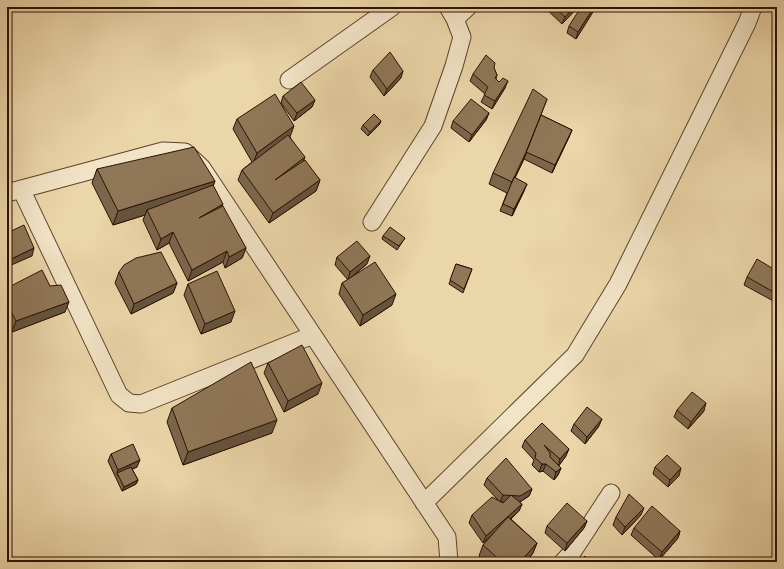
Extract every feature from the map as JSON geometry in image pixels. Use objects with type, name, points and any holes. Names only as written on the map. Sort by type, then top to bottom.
[{"type":"street","points":[[289,80],[392,7]]},
{"type":"street","points":[[372,222],[433,126],[454,66],[462,37],[451,13],[468,7]]},
{"type":"street","points":[[424,503],[575,355],[618,284],[747,23],[753,7]]},
{"type":"street","points":[[313,335],[141,404],[129,403],[119,395],[14,191],[163,151],[185,152],[202,168],[313,335],[424,503],[447,537],[449,562]]},
{"type":"street","points":[[563,562],[573,551],[611,493]]},
{"type":"building","points":[[554,7],[574,7],[565,17]]},
{"type":"building","points":[[581,7],[594,7],[578,32],[569,26]]},
{"type":"building","points":[[390,52],[403,71],[387,89],[373,70]]},
{"type":"building","points":[[486,55],[495,63],[494,68],[497,75],[495,78],[499,82],[503,78],[508,81],[495,101],[484,95],[488,87],[473,74]]},
{"type":"building","points":[[301,82],[315,100],[297,113],[283,96]]},
{"type":"building","points":[[533,89],[547,99],[528,148],[512,182],[493,173]]},
{"type":"building","points":[[275,94],[294,126],[257,153],[237,119]]},
{"type":"building","points":[[471,99],[489,113],[472,135],[453,121]]},
{"type":"building","points":[[374,114],[381,121],[370,132],[363,125]]},
{"type":"building","points":[[541,115],[572,130],[555,165],[526,152]]},
{"type":"building","points":[[288,135],[305,157],[275,180],[305,160],[320,180],[273,213],[242,170]]},
{"type":"building","points":[[194,147],[215,181],[118,211],[97,169]]},
{"type":"building","points":[[514,177],[527,184],[514,209],[503,204]]},
{"type":"building","points":[[213,185],[223,204],[199,218],[223,206],[246,248],[229,257],[227,251],[192,270],[173,232],[161,239],[147,210]]},
{"type":"building","points":[[24,225],[34,248],[7,261],[7,233]]},
{"type":"building","points":[[390,227],[405,238],[399,246],[383,236]]},
{"type":"building","points":[[357,241],[370,256],[350,272],[337,257]]},
{"type":"building","points":[[161,252],[177,283],[134,304],[119,272],[124,265],[136,258]]},
{"type":"building","points":[[757,259],[777,271],[777,294],[747,277]]},
{"type":"building","points":[[375,262],[396,294],[363,315],[342,283]]},
{"type":"building","points":[[456,264],[472,269],[464,289],[450,280]]},
{"type":"building","points":[[42,270],[50,286],[61,285],[69,302],[16,321],[7,303],[7,288]]},
{"type":"building","points":[[217,271],[235,311],[205,324],[188,284]]},
{"type":"building","points":[[302,345],[322,383],[288,401],[268,363]]},
{"type":"building","points":[[251,362],[277,420],[188,452],[172,408]]},
{"type":"building","points":[[692,392],[706,403],[691,422],[677,410]]},
{"type":"building","points":[[587,407],[602,419],[587,437],[574,424]]},
{"type":"building","points":[[542,423],[569,449],[560,459],[544,445],[550,453],[550,457],[561,468],[556,472],[535,458],[536,453],[525,440]]},
{"type":"building","points":[[133,444],[140,460],[118,470],[111,454]]},
{"type":"building","points":[[667,455],[681,468],[670,480],[655,467]]},
{"type":"building","points":[[506,458],[532,489],[520,496],[503,495],[487,478]]},
{"type":"building","points":[[131,467],[138,480],[124,487],[117,473]]},
{"type":"building","points":[[629,494],[644,508],[625,527],[616,517]]},
{"type":"building","points":[[511,495],[522,504],[486,536],[472,515],[492,497],[503,503]]},
{"type":"building","points":[[567,503],[587,521],[567,543],[547,526]]},
{"type":"building","points":[[652,506],[680,531],[662,552],[634,528]]},
{"type":"building","points":[[508,517],[537,543],[520,562],[502,562],[483,545]]},
{"type":"building","points":[[585,556],[591,562],[579,562]]}]
